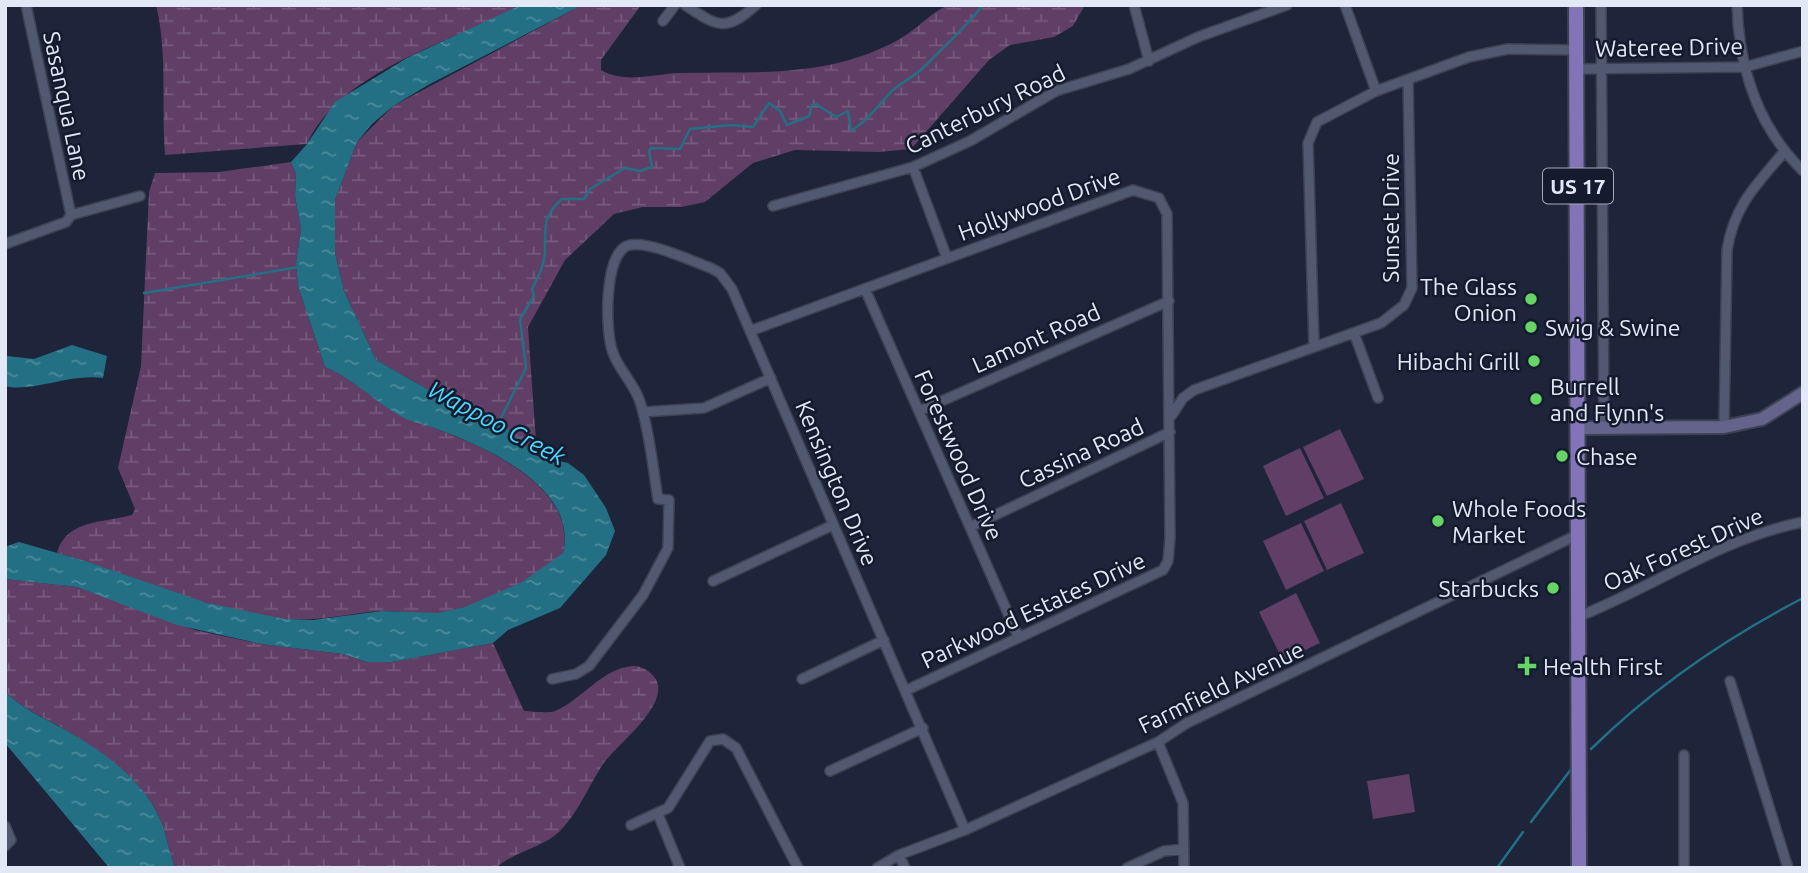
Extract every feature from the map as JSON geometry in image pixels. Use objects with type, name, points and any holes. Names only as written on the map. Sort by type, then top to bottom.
[{"type":"highway","name":"US 17","points":[[1576,5],[1579,868]]},
{"type":"main road","points":[[1579,428],[1724,427],[1762,419],[1803,393]]},
{"type":"street","name":"Sasanqua Lane","points":[[26,5],[71,215]]},
{"type":"street","points":[[663,21],[675,5]]},
{"type":"street","points":[[685,5],[712,24],[725,25],[736,22],[756,5]]},
{"type":"street","points":[[1134,5],[1149,61]]},
{"type":"street","name":"Canterbury Road","points":[[773,206],[913,167],[970,141],[1056,92],[1149,61],[1198,37],[1287,5]]},
{"type":"street","points":[[1345,5],[1376,91]]},
{"type":"street","points":[[1601,5],[1604,428]]},
{"type":"street","points":[[1737,5],[1745,67],[1757,110],[1784,152],[1803,171]]},
{"type":"street","points":[[1314,345],[1308,143],[1317,122],[1376,91],[1489,52],[1508,49],[1576,50]]},
{"type":"street","name":"Wateree Drive","points":[[1576,69],[1745,67],[1803,51]]},
{"type":"street","name":"Sunset Drive","points":[[1170,419],[1182,398],[1194,390],[1314,345],[1354,333],[1391,317],[1404,305],[1412,288],[1408,81]]},
{"type":"street","points":[[1724,427],[1727,250],[1730,228],[1739,206],[1784,152]]},
{"type":"street","points":[[913,167],[947,258]]},
{"type":"street","name":"Hollywood Drive","points":[[750,331],[1133,190],[1141,190],[1158,198],[1167,214],[1170,432]]},
{"type":"street","points":[[5,244],[66,222],[71,215],[140,197]]},
{"type":"street","name":"Kensington Drive","points":[[643,412],[635,388],[612,352],[609,338],[610,271],[621,248],[631,245],[647,246],[712,268],[732,289],[923,727],[965,830]]},
{"type":"street","name":"Forestwood Drive","points":[[864,289],[1018,636]]},
{"type":"street","name":"Lamont Road","points":[[919,411],[1169,301]]},
{"type":"street","points":[[1354,333],[1378,398]]},
{"type":"street","points":[[552,679],[576,674],[589,666],[643,595],[664,560],[670,528],[669,500],[659,499],[643,412],[704,408],[771,378]]},
{"type":"street","name":"Cassina Road","points":[[970,527],[1170,432]]},
{"type":"street","name":"Parkwood Estates Drive","points":[[907,690],[1163,570],[1168,561],[1170,538],[1170,432]]},
{"type":"street","name":"Oak Forest Drive","points":[[1580,616],[1697,559],[1774,528],[1803,522]]},
{"type":"street","points":[[713,581],[833,525]]},
{"type":"street","name":"Farmfield Avenue","points":[[877,868],[899,855],[965,830],[1158,742],[1187,723],[1579,534]]},
{"type":"street","points":[[802,679],[884,640]]},
{"type":"street","points":[[1731,681],[1788,868]]},
{"type":"street","points":[[830,771],[923,727]]},
{"type":"street","points":[[631,825],[668,808],[710,741],[723,738],[736,748],[797,868]]},
{"type":"street","points":[[1158,742],[1181,792],[1184,868]]},
{"type":"street","points":[[1684,755],[1684,868]]},
{"type":"street","points":[[657,814],[680,868]]},
{"type":"street","points":[[5,827],[11,840],[5,846]]},
{"type":"street","points":[[1127,868],[1164,851],[1184,849]]},
{"type":"street","points":[[899,855],[905,868]]},
{"type":"green space","points":[[989,3],[1085,5],[1073,26],[1054,37],[1010,45],[989,60],[911,149],[879,152],[795,150],[753,163],[705,202],[681,207],[643,207],[614,214],[565,260],[528,327],[537,456],[500,422],[443,398],[376,360],[344,291],[335,253],[335,200],[357,142],[393,106],[582,5],[641,5],[601,60],[601,70],[620,77],[639,77],[679,73],[790,70],[844,61],[871,53],[898,40],[946,6]]},
{"type":"green space","points":[[156,5],[521,5],[372,77],[346,96],[323,118],[307,144],[165,155],[162,42]]},
{"type":"green space","points":[[291,162],[296,174],[295,196],[301,229],[296,263],[298,286],[325,367],[406,418],[457,437],[502,459],[524,473],[543,490],[557,509],[564,530],[563,553],[537,574],[506,592],[440,613],[382,611],[287,619],[199,601],[57,553],[62,542],[77,528],[132,515],[135,509],[118,468],[141,366],[149,192],[155,173],[219,172]]},
{"type":"green space","points":[[1340,429],[1364,479],[1327,496],[1303,447]]},
{"type":"green space","points":[[1300,448],[1324,498],[1286,516],[1263,466]]},
{"type":"green space","points":[[1341,503],[1364,553],[1327,570],[1304,521]]},
{"type":"green space","points":[[1301,523],[1324,571],[1286,590],[1263,541]]},
{"type":"green space","points":[[5,579],[77,587],[195,630],[261,644],[343,654],[367,662],[392,662],[493,643],[524,711],[555,711],[612,672],[633,666],[642,668],[655,678],[658,688],[656,700],[641,723],[603,764],[578,807],[560,831],[496,868],[175,868],[156,810],[135,782],[94,748],[25,708],[5,691]]},
{"type":"green space","points":[[1296,593],[1320,643],[1283,661],[1259,612]]},
{"type":"green space","points":[[1409,774],[1415,812],[1373,819],[1367,781]]},
{"type":"water","name":"Wappoo Creek","points":[[521,5],[582,5],[428,85],[393,106],[372,124],[357,142],[335,200],[335,253],[344,291],[376,360],[443,398],[500,422],[537,456],[568,463],[584,475],[606,508],[615,531],[606,555],[560,608],[508,630],[493,643],[392,662],[367,662],[343,654],[261,644],[177,625],[77,587],[5,579],[5,547],[19,542],[85,561],[207,603],[285,619],[313,620],[382,611],[438,613],[465,607],[522,582],[563,553],[564,530],[557,509],[543,490],[524,473],[480,447],[406,419],[325,367],[298,286],[296,263],[301,229],[295,196],[296,174],[291,162],[307,144],[335,102],[407,58]]},
{"type":"water","points":[[72,345],[107,356],[103,378],[77,378],[27,387],[5,386],[7,356],[34,359]]},
{"type":"water","points":[[5,691],[25,708],[94,748],[135,782],[156,810],[175,868],[110,868],[106,864],[5,743]]},
{"type":"waterway","name":"Wappoo Creek","points":[[499,422],[526,368],[520,319],[534,296],[532,289],[544,261],[548,216],[562,199],[584,199],[590,189],[625,168],[640,171],[652,167],[649,151],[651,148],[680,149],[690,129],[731,125],[753,127],[769,103],[780,111],[787,125],[809,116],[812,105],[816,104],[836,117],[848,111],[851,130],[865,120],[892,91],[923,68],[983,5]]},
{"type":"waterway","points":[[144,293],[299,267]]},
{"type":"waterway","points":[[1591,749],[1639,705],[1691,666],[1718,647],[1803,598]]},
{"type":"waterway","points":[[1531,822],[1572,768]]},
{"type":"waterway","points":[[1497,868],[1523,832]]},
{"type":"place","name":"The Glass Onion","points":[[1531,299]]},
{"type":"place","name":"Swig & Swine","points":[[1531,327]]},
{"type":"place","name":"Hibachi Grill","points":[[1534,361]]},
{"type":"place","name":"Burrell and Flynn's","points":[[1536,399]]},
{"type":"place","name":"Chase","points":[[1562,456]]},
{"type":"place","name":"Whole Foods Market","points":[[1438,521]]},
{"type":"place","name":"Starbucks","points":[[1553,588]]},
{"type":"place","name":"Health First","points":[[1527,666]]}]
